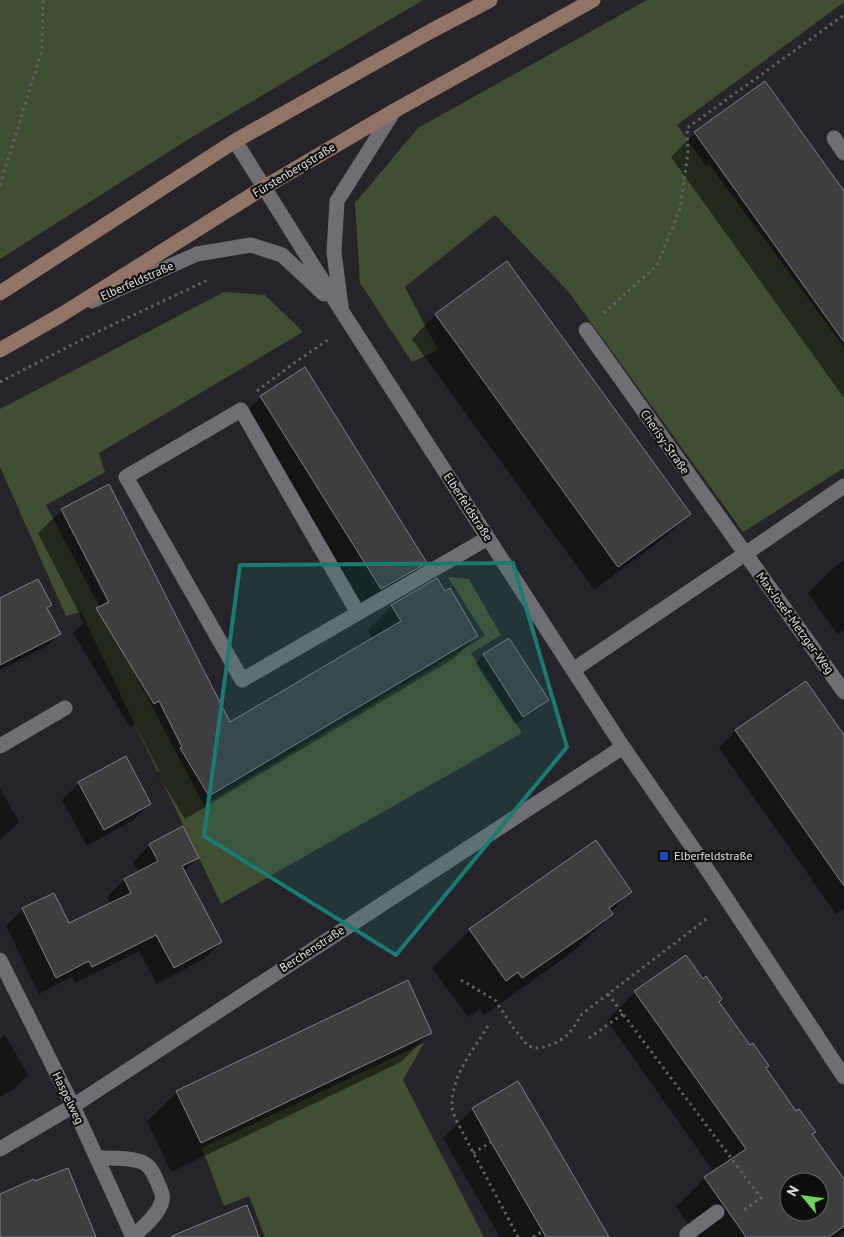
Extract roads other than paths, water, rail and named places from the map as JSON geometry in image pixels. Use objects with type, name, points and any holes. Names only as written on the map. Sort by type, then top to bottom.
[{"type":"main road","points":[[0,293],[235,141],[431,30],[490,0]]},
{"type":"main road","name":"Fürstenbergstraße","points":[[0,350],[61,315],[263,188],[394,111],[593,0]]},
{"type":"street","name":"Elberfeldstraße","points":[[341,310],[334,252],[337,201],[394,111]]},
{"type":"street","points":[[834,138],[844,153]]},
{"type":"street","name":"Elberfeldstraße","points":[[235,141],[341,310],[623,747],[695,851],[844,1077]]},
{"type":"street","name":"Elberfeldstraße","points":[[61,315],[197,254],[251,246],[282,254],[341,310]]},
{"type":"street","name":"Cherisy-Straße","points":[[586,330],[745,554]]},
{"type":"street","points":[[358,613],[241,410],[126,477],[242,680],[488,538]]},
{"type":"street","points":[[573,670],[844,486]]},
{"type":"street","name":"Max-Josef-Metzger-Weg","points":[[745,554],[844,692]]},
{"type":"street","points":[[0,746],[65,708]]},
{"type":"street","name":"Berchenstraße","points":[[0,1149],[73,1106],[623,747]]},
{"type":"street","name":"Haspelweg","points":[[0,960],[73,1106],[133,1237]]},
{"type":"street","points":[[97,1158],[124,1159],[146,1164],[156,1178],[163,1195],[162,1203],[150,1220],[133,1237]]},
{"type":"street","points":[[689,1237],[687,1234],[717,1212]]},
{"type":"place","name":"Elberfeldstraße","points":[[664,856]]}]
